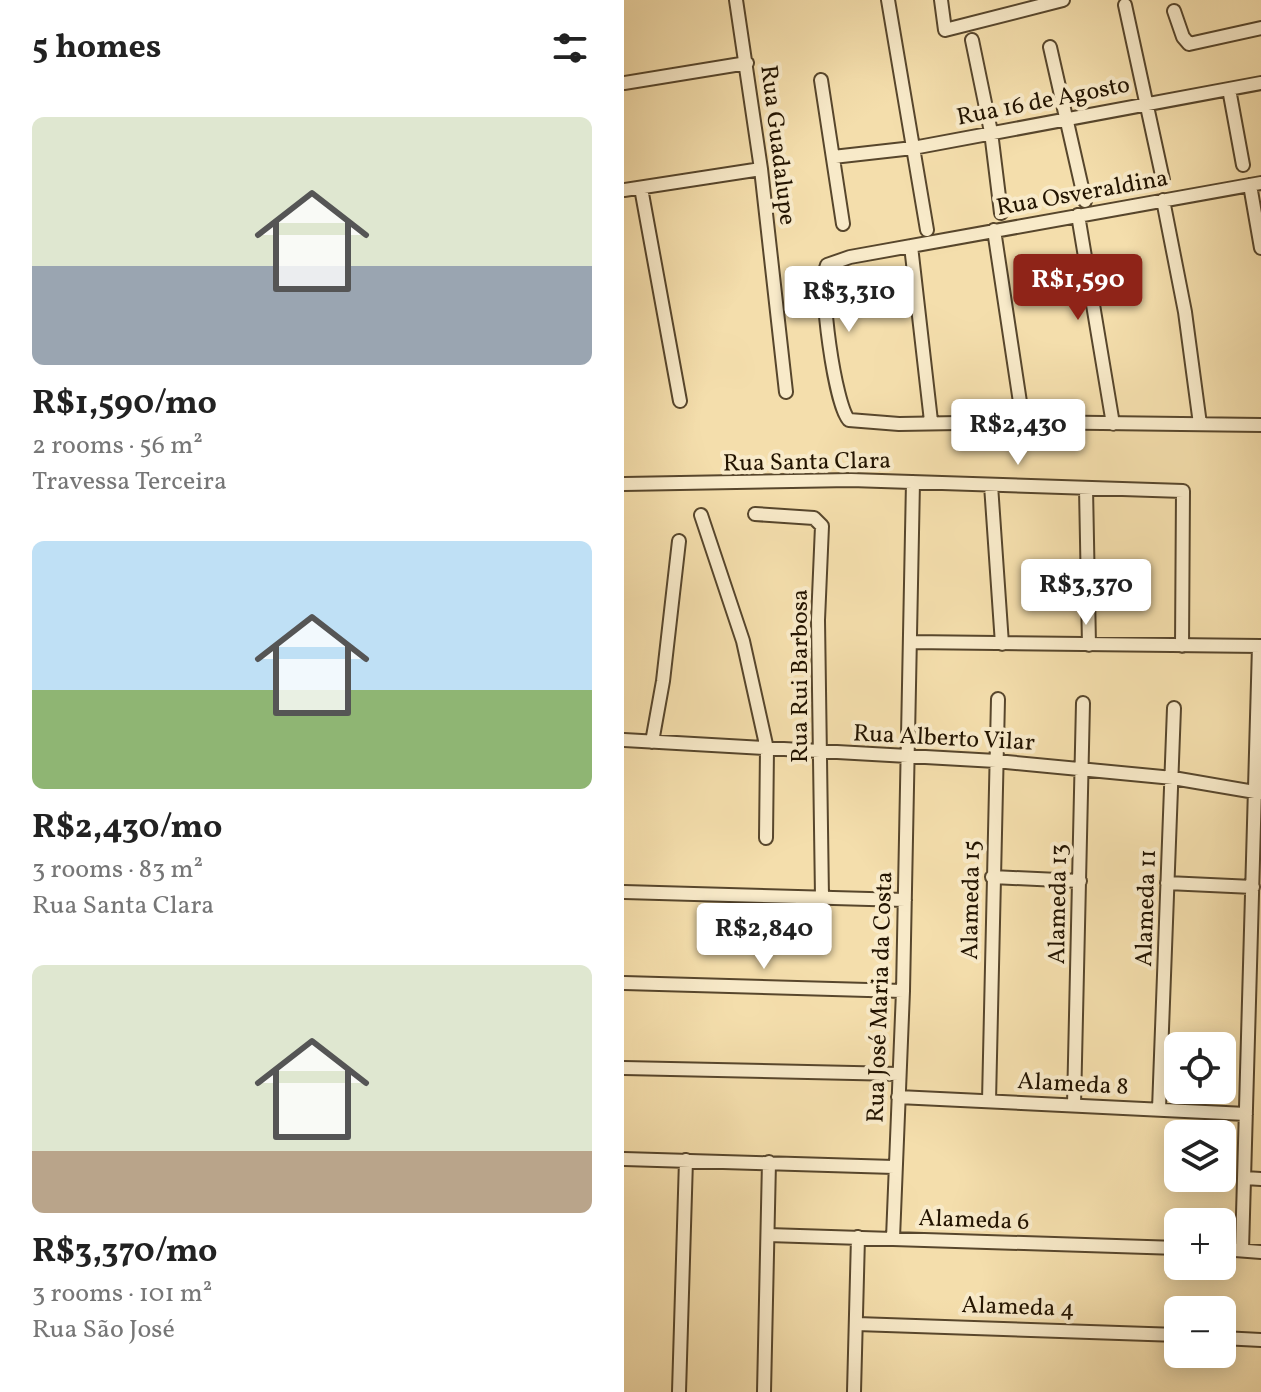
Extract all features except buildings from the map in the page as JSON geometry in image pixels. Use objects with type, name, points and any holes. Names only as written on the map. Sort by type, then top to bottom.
[{"type":"street","name":"Rua Guadalupe","points":[[736,0],[761,169],[786,392]]},
{"type":"street","points":[[888,0],[927,230]]},
{"type":"street","points":[[941,0],[945,30],[1063,0]]},
{"type":"street","points":[[1125,5],[1163,180]]},
{"type":"street","points":[[1174,11],[1183,37],[1189,44],[1261,28]]},
{"type":"street","points":[[972,40],[991,132],[1001,213]]},
{"type":"street","points":[[1050,47],[1085,201]]},
{"type":"street","points":[[624,83],[747,63]]},
{"type":"street","points":[[821,80],[843,224]]},
{"type":"street","name":"Rua 16 de Agosto","points":[[833,157],[913,148],[1261,83]]},
{"type":"street","points":[[1229,89],[1243,165]]},
{"type":"street","points":[[624,190],[761,169]]},
{"type":"street","points":[[1255,184],[1261,248]]},
{"type":"street","name":"Rua Osveraldina","points":[[839,395],[823,284],[827,265],[850,257],[1255,184]]},
{"type":"street","points":[[641,188],[680,401]]},
{"type":"street","points":[[1163,200],[1185,312],[1200,424]]},
{"type":"street","points":[[1078,215],[1113,424]]},
{"type":"street","points":[[994,230],[1023,422]]},
{"type":"street","points":[[911,246],[931,421]]},
{"type":"street","name":"Rua Santa Clara","points":[[839,395],[842,413],[849,420],[899,424],[931,421],[1261,425]]},
{"type":"street","name":"Rua Santa Clara","points":[[624,484],[913,482],[1183,491],[1182,646]]},
{"type":"street","name":"Rua José Maria da Costa","points":[[893,1238],[903,991],[913,482]]},
{"type":"street","points":[[991,485],[1002,644]]},
{"type":"street","points":[[1086,488],[1089,645]]},
{"type":"street","name":"Rua Rui Barbosa","points":[[755,514],[821,521],[822,897]]},
{"type":"street","points":[[701,515],[743,641],[767,749],[766,838]]},
{"type":"street","points":[[652,742],[663,681],[679,541]]},
{"type":"street","points":[[910,642],[1260,646],[1253,887],[1256,916],[1254,1087],[1246,1114],[1242,1250]]},
{"type":"street","name":"Alameda 15","points":[[989,1101],[998,699]]},
{"type":"street","name":"Alameda 13","points":[[1074,1105],[1083,703]]},
{"type":"street","name":"Alameda 11","points":[[1159,1109],[1174,708]]},
{"type":"street","name":"Rua Alberto Vilar","points":[[624,740],[1081,768],[1173,778],[1258,793]]},
{"type":"street","points":[[992,877],[1080,881]]},
{"type":"street","points":[[1167,883],[1253,887]]},
{"type":"street","points":[[624,892],[905,900]]},
{"type":"street","points":[[624,983],[903,991]]},
{"type":"street","points":[[624,1068],[899,1074]]},
{"type":"street","name":"Alameda 8","points":[[898,1097],[1246,1114]]},
{"type":"street","points":[[624,1159],[894,1167]]},
{"type":"street","points":[[679,1392],[686,1160]]},
{"type":"street","points":[[764,1392],[769,1162]]},
{"type":"street","points":[[1245,1178],[1261,1179]]},
{"type":"street","name":"Alameda 6","points":[[768,1235],[1164,1248]]},
{"type":"street","points":[[854,1392],[858,1237]]},
{"type":"street","points":[[1236,1250],[1261,1252]]},
{"type":"street","name":"Alameda 4","points":[[857,1324],[1164,1335]]},
{"type":"street","points":[[1236,1339],[1261,1340]]}]
